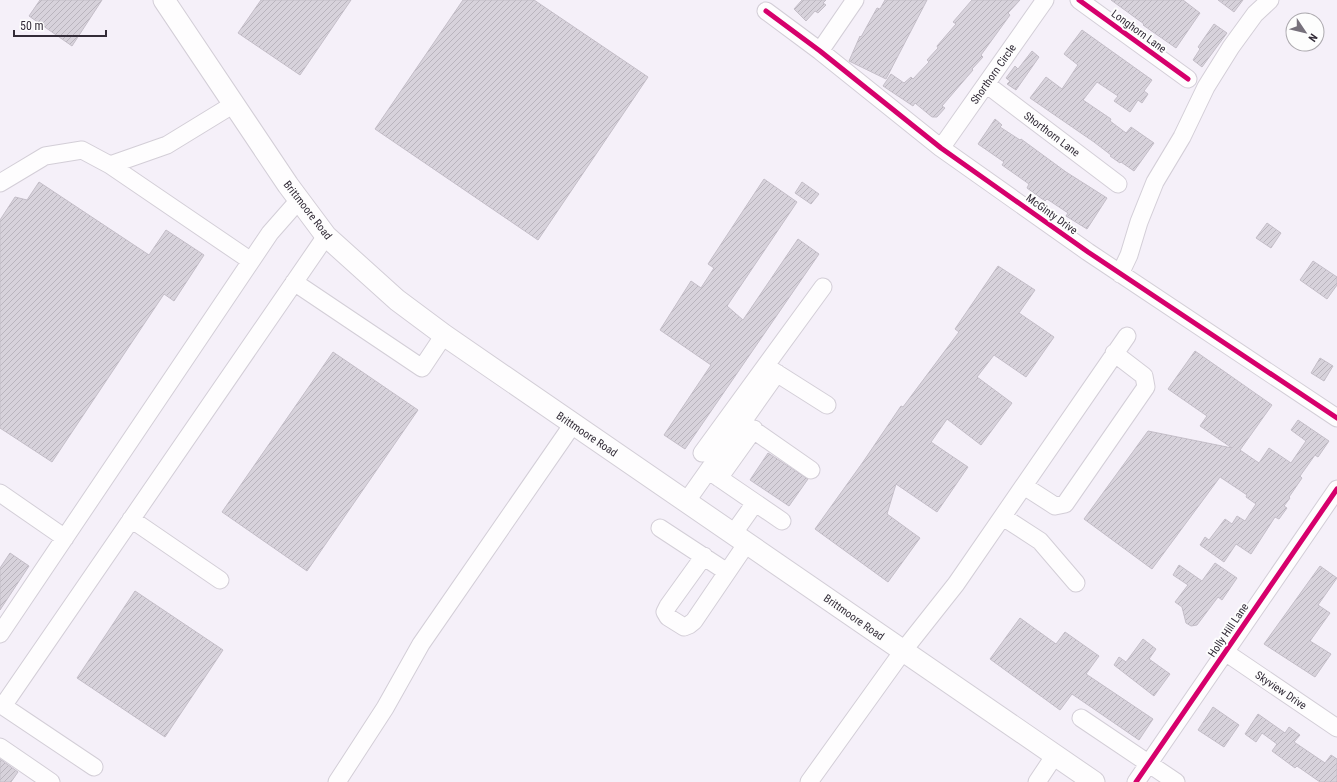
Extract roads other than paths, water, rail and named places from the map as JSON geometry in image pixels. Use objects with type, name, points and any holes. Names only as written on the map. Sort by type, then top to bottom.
[{"type":"main road","name":"Brittmoore Road","points":[[164,0],[299,200],[326,236],[397,300],[444,335],[1094,782]]},
{"type":"street","points":[[820,51],[855,0]]},
{"type":"street","name":"Shorthorn Circle","points":[[941,148],[1045,0]]},
{"type":"street","name":"Longhorn Lane","points":[[1079,0],[1188,79]]},
{"type":"street","points":[[1120,274],[1129,255],[1139,222],[1155,182],[1182,137],[1206,87],[1231,47],[1255,14],[1270,0]]},
{"type":"street","name":"McGinty Drive","points":[[766,11],[820,51],[941,148],[1120,274],[1337,418]]},
{"type":"street","name":"Shorthorn Lane","points":[[986,84],[1118,184]]},
{"type":"street","points":[[110,165],[167,145],[234,104]]},
{"type":"street","points":[[0,183],[45,156],[82,150],[110,165],[251,261]]},
{"type":"street","points":[[0,634],[270,233],[299,200]]},
{"type":"street","points":[[94,767],[3,706],[326,236]]},
{"type":"street","points":[[294,282],[422,368],[444,335]]},
{"type":"street","points":[[702,453],[771,370],[824,286]]},
{"type":"street","points":[[809,782],[903,650],[956,584],[1127,336]]},
{"type":"street","points":[[1024,486],[1055,506],[1065,504],[1146,387],[1144,376],[1114,354]]},
{"type":"street","points":[[771,370],[827,405]]},
{"type":"street","points":[[686,502],[714,474],[748,426],[771,370]]},
{"type":"street","points":[[337,782],[385,708],[421,644],[573,424]]},
{"type":"street","points":[[748,426],[812,470]]},
{"type":"street","points":[[714,474],[782,521]]},
{"type":"street","name":"Holly Hill Lane","points":[[1136,782],[1337,489]]},
{"type":"street","points":[[0,493],[65,538]]},
{"type":"street","points":[[704,556],[665,612],[668,617],[684,627],[689,626],[727,572],[755,503]]},
{"type":"street","points":[[1003,517],[1040,541],[1076,583]]},
{"type":"street","points":[[131,519],[220,580]]},
{"type":"street","points":[[660,528],[727,572]]},
{"type":"street","name":"Skyview Drive","points":[[1225,652],[1337,728]]},
{"type":"street","points":[[1081,718],[1176,782]]},
{"type":"street","points":[[0,747],[42,780]]},
{"type":"street","points":[[1037,782],[1055,755]]}]
